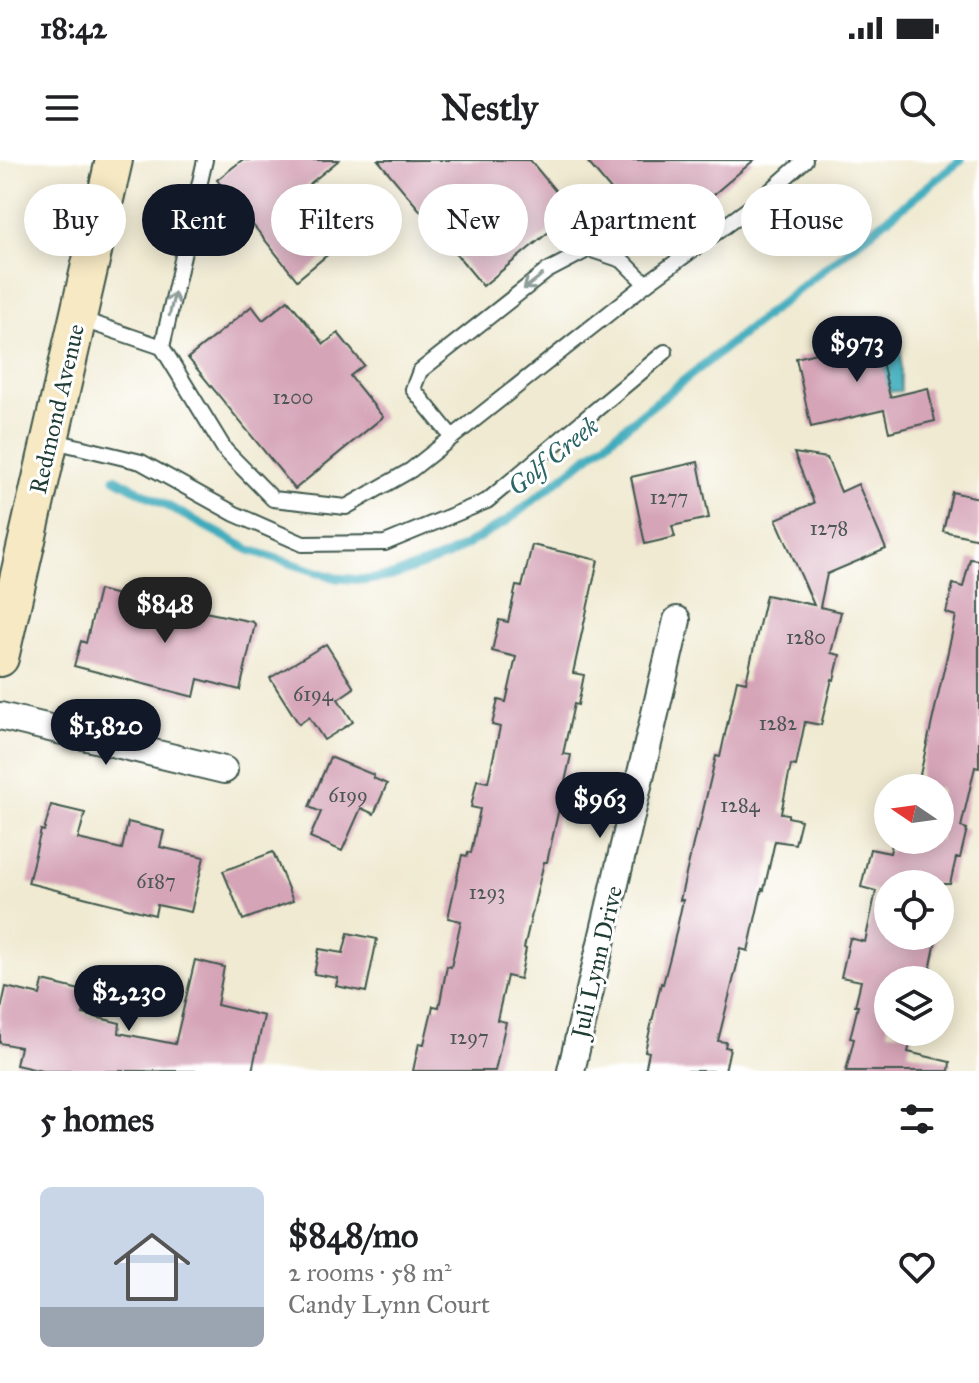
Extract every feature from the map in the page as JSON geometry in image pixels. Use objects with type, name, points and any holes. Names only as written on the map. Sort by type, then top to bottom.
[{"type":"street","name":"Redmond Avenue","points":[[2,638],[114,160]]},
{"type":"street","name":"Juli Lynn Drive","points":[[571,1071],[677,620]]},
{"type":"street","points":[[0,716],[224,770]]},
{"type":"lane","points":[[162,347],[205,160]]},
{"type":"lane","points":[[77,318],[162,347],[225,450],[273,499],[346,507],[411,470],[646,284],[759,201],[805,160]]},
{"type":"lane","points":[[452,437],[413,389],[420,371],[547,271],[589,249],[622,260],[646,284]]},
{"type":"lane","points":[[50,439],[141,462],[235,514],[303,544],[385,543],[487,501],[665,352]]},
{"type":"water","points":[[885,344],[901,348],[901,391],[887,392],[881,381]]},
{"type":"building","points":[[242,160],[339,160],[310,184],[271,184],[271,248],[255,228],[255,184],[220,184],[217,180]]},
{"type":"building","points":[[378,160],[530,160],[550,184],[544,184],[544,236],[528,249],[528,184],[418,184],[418,208],[402,189],[402,184],[398,184]]},
{"type":"building","points":[[586,160],[754,160],[725,185],[606,184]]},
{"type":"building","points":[[278,256],[326,256],[297,280]]},
{"type":"building","points":[[458,256],[519,256],[483,286]]},
{"type":"building","points":[[288,300],[324,344],[338,333],[364,365],[350,376],[383,417],[295,489],[188,358],[252,306],[263,320]]},
{"type":"building","points":[[861,318],[866,341],[877,339],[890,397],[928,388],[935,421],[889,432],[884,410],[811,427],[796,358],[841,347],[826,328],[847,328]]},
{"type":"building","points":[[794,453],[827,458],[841,492],[858,484],[886,549],[827,574],[820,607],[841,612],[831,653],[840,655],[821,725],[805,722],[796,766],[791,765],[781,813],[801,820],[795,844],[775,841],[748,951],[741,949],[718,1041],[726,1042],[725,1047],[730,1048],[725,1071],[645,1071],[649,1052],[645,1051],[673,946],[696,831],[716,756],[720,757],[737,680],[746,682],[766,595],[814,605],[776,519],[814,503]]},
{"type":"building","points":[[698,462],[709,518],[672,526],[675,537],[645,544],[631,477]]},
{"type":"building","points":[[952,492],[979,498],[979,539],[943,531]]},
{"type":"building","points":[[532,545],[598,560],[573,673],[584,675],[563,754],[571,755],[547,862],[544,862],[524,948],[520,979],[507,976],[497,1020],[506,1022],[495,1071],[413,1071],[419,1043],[424,1044],[433,1006],[439,1007],[447,966],[451,967],[461,921],[448,918],[462,855],[471,853],[480,809],[471,807],[477,780],[488,782],[500,727],[492,725],[498,700],[506,702],[516,657],[492,651],[499,620],[508,622],[516,586],[522,587]]},
{"type":"building","points":[[970,559],[979,560],[979,768],[975,767],[961,827],[967,829],[960,858],[956,858],[953,870],[874,870],[874,890],[861,887],[870,849],[874,850],[874,854],[954,854],[954,774],[920,774],[956,616],[946,613],[953,584],[963,587]]},
{"type":"building","points":[[99,590],[175,610],[176,606],[253,622],[240,690],[198,679],[194,697],[74,666],[81,641],[86,643]]},
{"type":"building","points":[[326,644],[354,688],[338,699],[353,722],[324,740],[309,717],[299,724],[270,678]]},
{"type":"building","points":[[330,757],[374,775],[373,778],[387,784],[374,814],[361,808],[342,851],[310,837],[321,812],[309,807]]},
{"type":"building","points":[[51,805],[85,813],[78,839],[122,849],[128,822],[164,831],[160,847],[204,857],[191,912],[157,905],[155,915],[28,883],[41,830],[44,831]]},
{"type":"building","points":[[273,852],[293,901],[243,920],[223,871]]},
{"type":"building","points":[[874,900],[874,950],[934,950],[931,966],[874,966],[874,1046],[910,1046],[908,1052],[950,1062],[949,1071],[846,1071],[854,1039],[850,1038],[861,981],[841,977],[850,938],[865,942]]},
{"type":"building","points":[[348,933],[377,939],[366,992],[336,986],[338,978],[314,974],[319,949],[343,953]]},
{"type":"building","points":[[195,960],[224,967],[217,1005],[264,1016],[252,1071],[42,1071],[16,1065],[20,1047],[0,1043],[0,1014],[6,987],[40,995],[43,981],[84,991],[83,995],[87,996],[83,1014],[120,1023],[119,1033],[175,1044]]},
{"type":"waterway","name":"Golf Creek","points":[[115,478],[250,550],[336,578],[366,580],[392,576],[447,556],[507,521],[961,160]]}]
